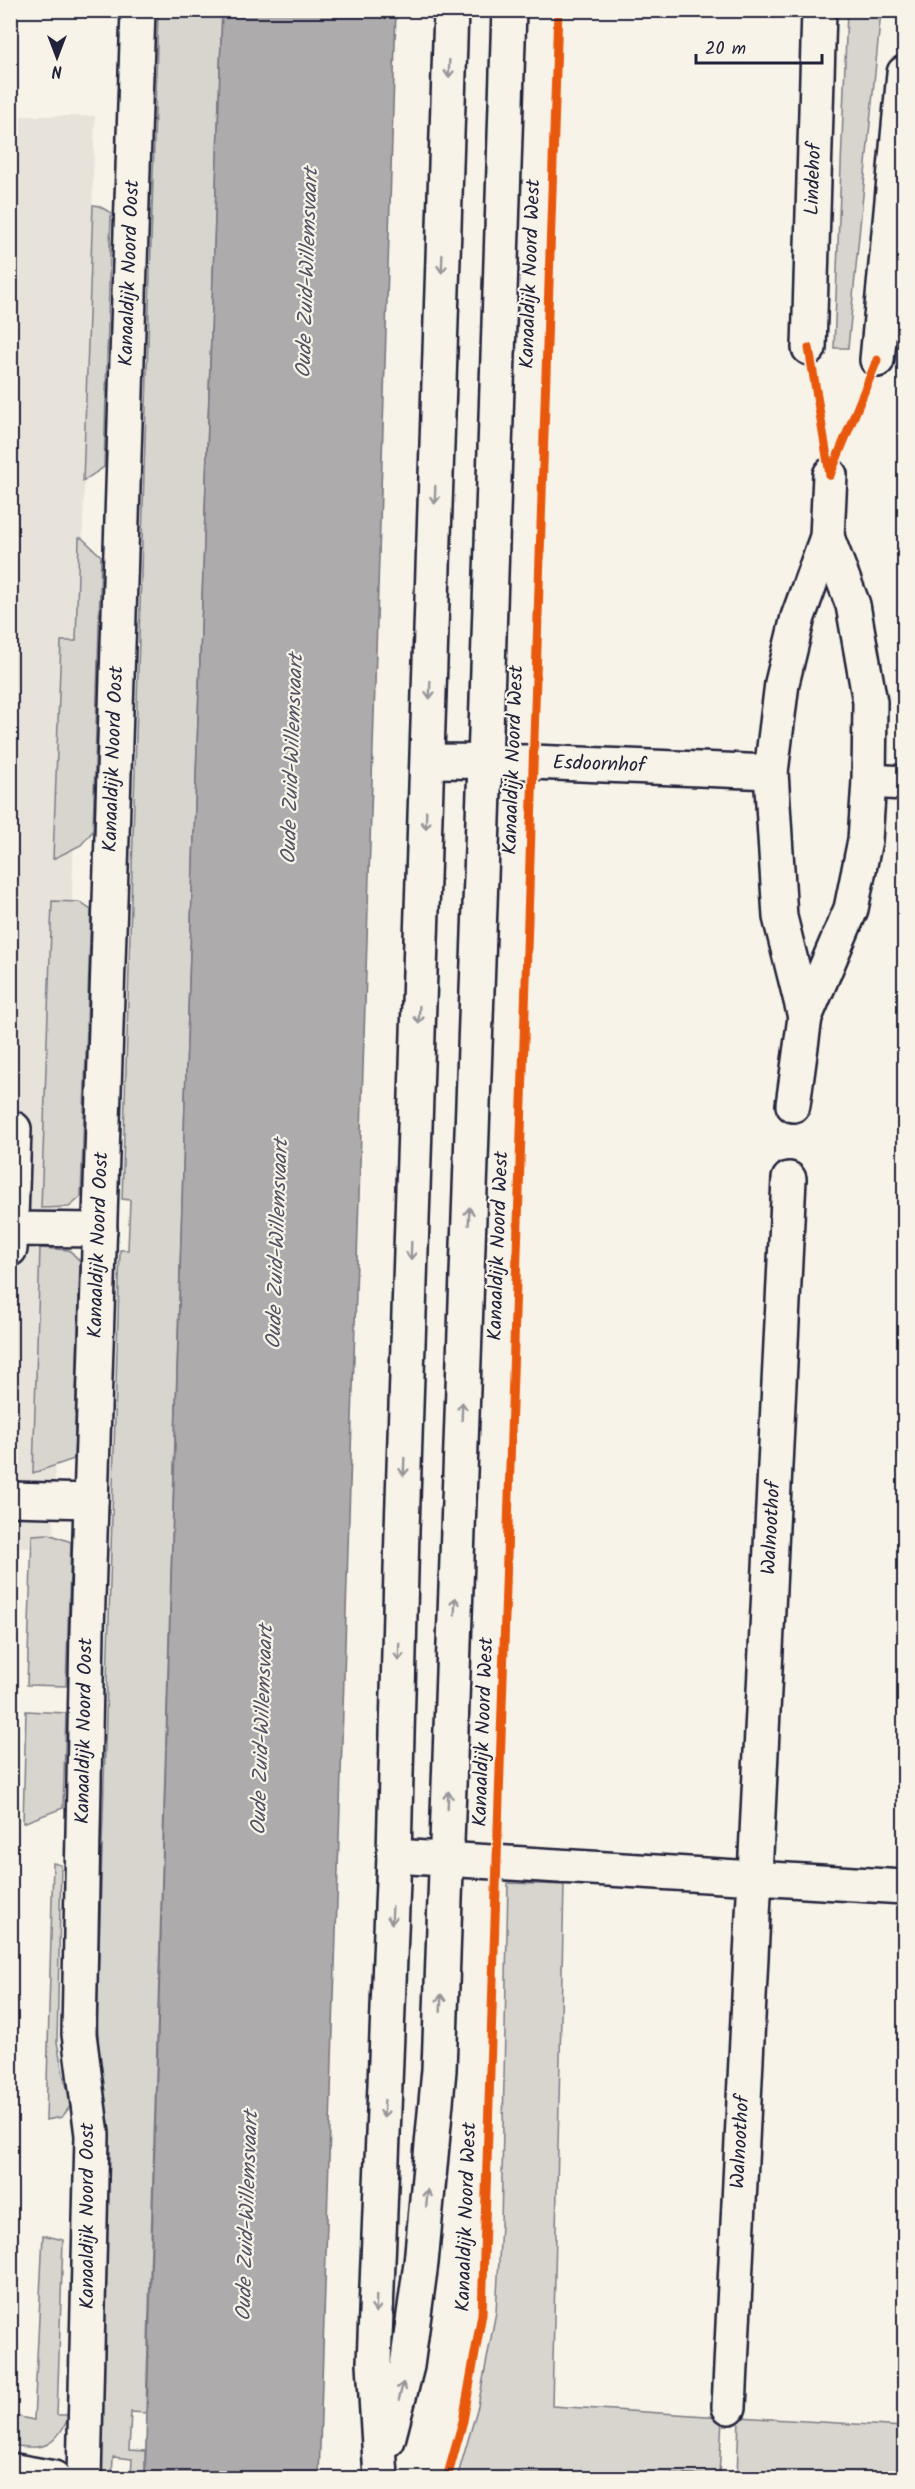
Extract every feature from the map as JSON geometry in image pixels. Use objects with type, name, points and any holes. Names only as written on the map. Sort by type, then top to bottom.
[{"type":"street","name":"Kanaaldijk Noord Oost","points":[[84,2478],[92,2134],[79,2034],[91,1501],[138,10]]},
{"type":"street","name":"Kanaaldijk Noord West","points":[[381,2473],[374,2363],[394,1856],[402,1530],[451,10]]},
{"type":"street","name":"Kanaaldijk Noord West","points":[[381,2473],[407,2366],[421,2263],[439,2070],[485,763],[508,10]]},
{"type":"street","name":"Lindehof","points":[[809,348],[819,10]]},
{"type":"street","points":[[877,360],[904,73]]},
{"type":"street","points":[[805,1017],[780,916],[771,772],[785,672],[798,617],[827,537],[830,475]]},
{"type":"street","points":[[793,1106],[805,1017],[851,909],[865,840],[869,781],[870,702],[853,605],[827,537]]},
{"type":"street","name":"Esdoornhof","points":[[428,761],[532,762],[771,772]]},
{"type":"street","points":[[869,781],[904,783]]},
{"type":"street","points":[[10,1249],[14,1129]]},
{"type":"street","name":"Walnoothof","points":[[729,2407],[789,1179]]},
{"type":"street","points":[[11,1229],[100,1230]]},
{"type":"street","points":[[10,1499],[91,1501]]},
{"type":"street","points":[[394,1856],[904,1887]]},
{"type":"street","points":[[10,2470],[54,2478]]},
{"type":"shaded area","points":[[158,11],[222,11],[185,1101],[146,2413],[131,2412],[129,2450],[145,2451],[145,2478],[131,2478],[132,2459],[113,2457],[112,2478],[98,2478],[110,2131],[99,2056],[97,2016],[120,1250],[128,1250],[130,1200],[122,1199]]},
{"type":"shaded area","points":[[847,11],[881,11],[848,348],[834,348]]},
{"type":"shaded area","points":[[11,116],[95,116],[53,1548],[11,1548]]},
{"type":"shaded area","points":[[93,205],[111,213],[104,467],[83,481]]},
{"type":"shaded area","points":[[79,538],[82,538],[101,556],[93,831],[81,845],[53,859],[61,641],[76,641]]},
{"type":"shaded area","points":[[52,901],[79,902],[91,910],[81,1197],[69,1207],[41,1208]]},
{"type":"shaded area","points":[[40,1248],[69,1250],[80,1261],[74,1459],[33,1473]]},
{"type":"shaded area","points":[[49,1534],[71,1542],[66,1686],[27,1685],[32,1535]]},
{"type":"shaded area","points":[[26,1711],[66,1713],[63,1808],[23,1823]]},
{"type":"shaded area","points":[[53,1863],[61,1865],[57,2042],[72,2104],[62,2117],[46,2120]]},
{"type":"shaded area","points":[[508,1883],[564,1885],[552,2406],[722,2417],[719,2477],[522,2471],[522,2478],[457,2478],[478,2406],[496,2312],[501,2225]]},
{"type":"shaded area","points":[[43,2235],[63,2240],[57,2415],[70,2415],[59,2434],[47,2444],[40,2447],[22,2447],[11,2445],[10,2415],[34,2420]]},
{"type":"shaded area","points":[[739,2417],[904,2427],[904,2478],[737,2478]]},
{"type":"water","name":"Oude Zuid-Willemsvaart","points":[[222,11],[396,11],[319,2478],[145,2478],[185,1101]]},
{"type":"water","points":[[522,2471],[697,2475],[742,2478],[522,2478]]},
{"type":"cycle path","points":[[447,2478],[463,2421],[482,2314],[558,10]]},
{"type":"cycle path","points":[[809,348],[830,475]]},
{"type":"cycle path","points":[[830,475],[877,360]]}]
